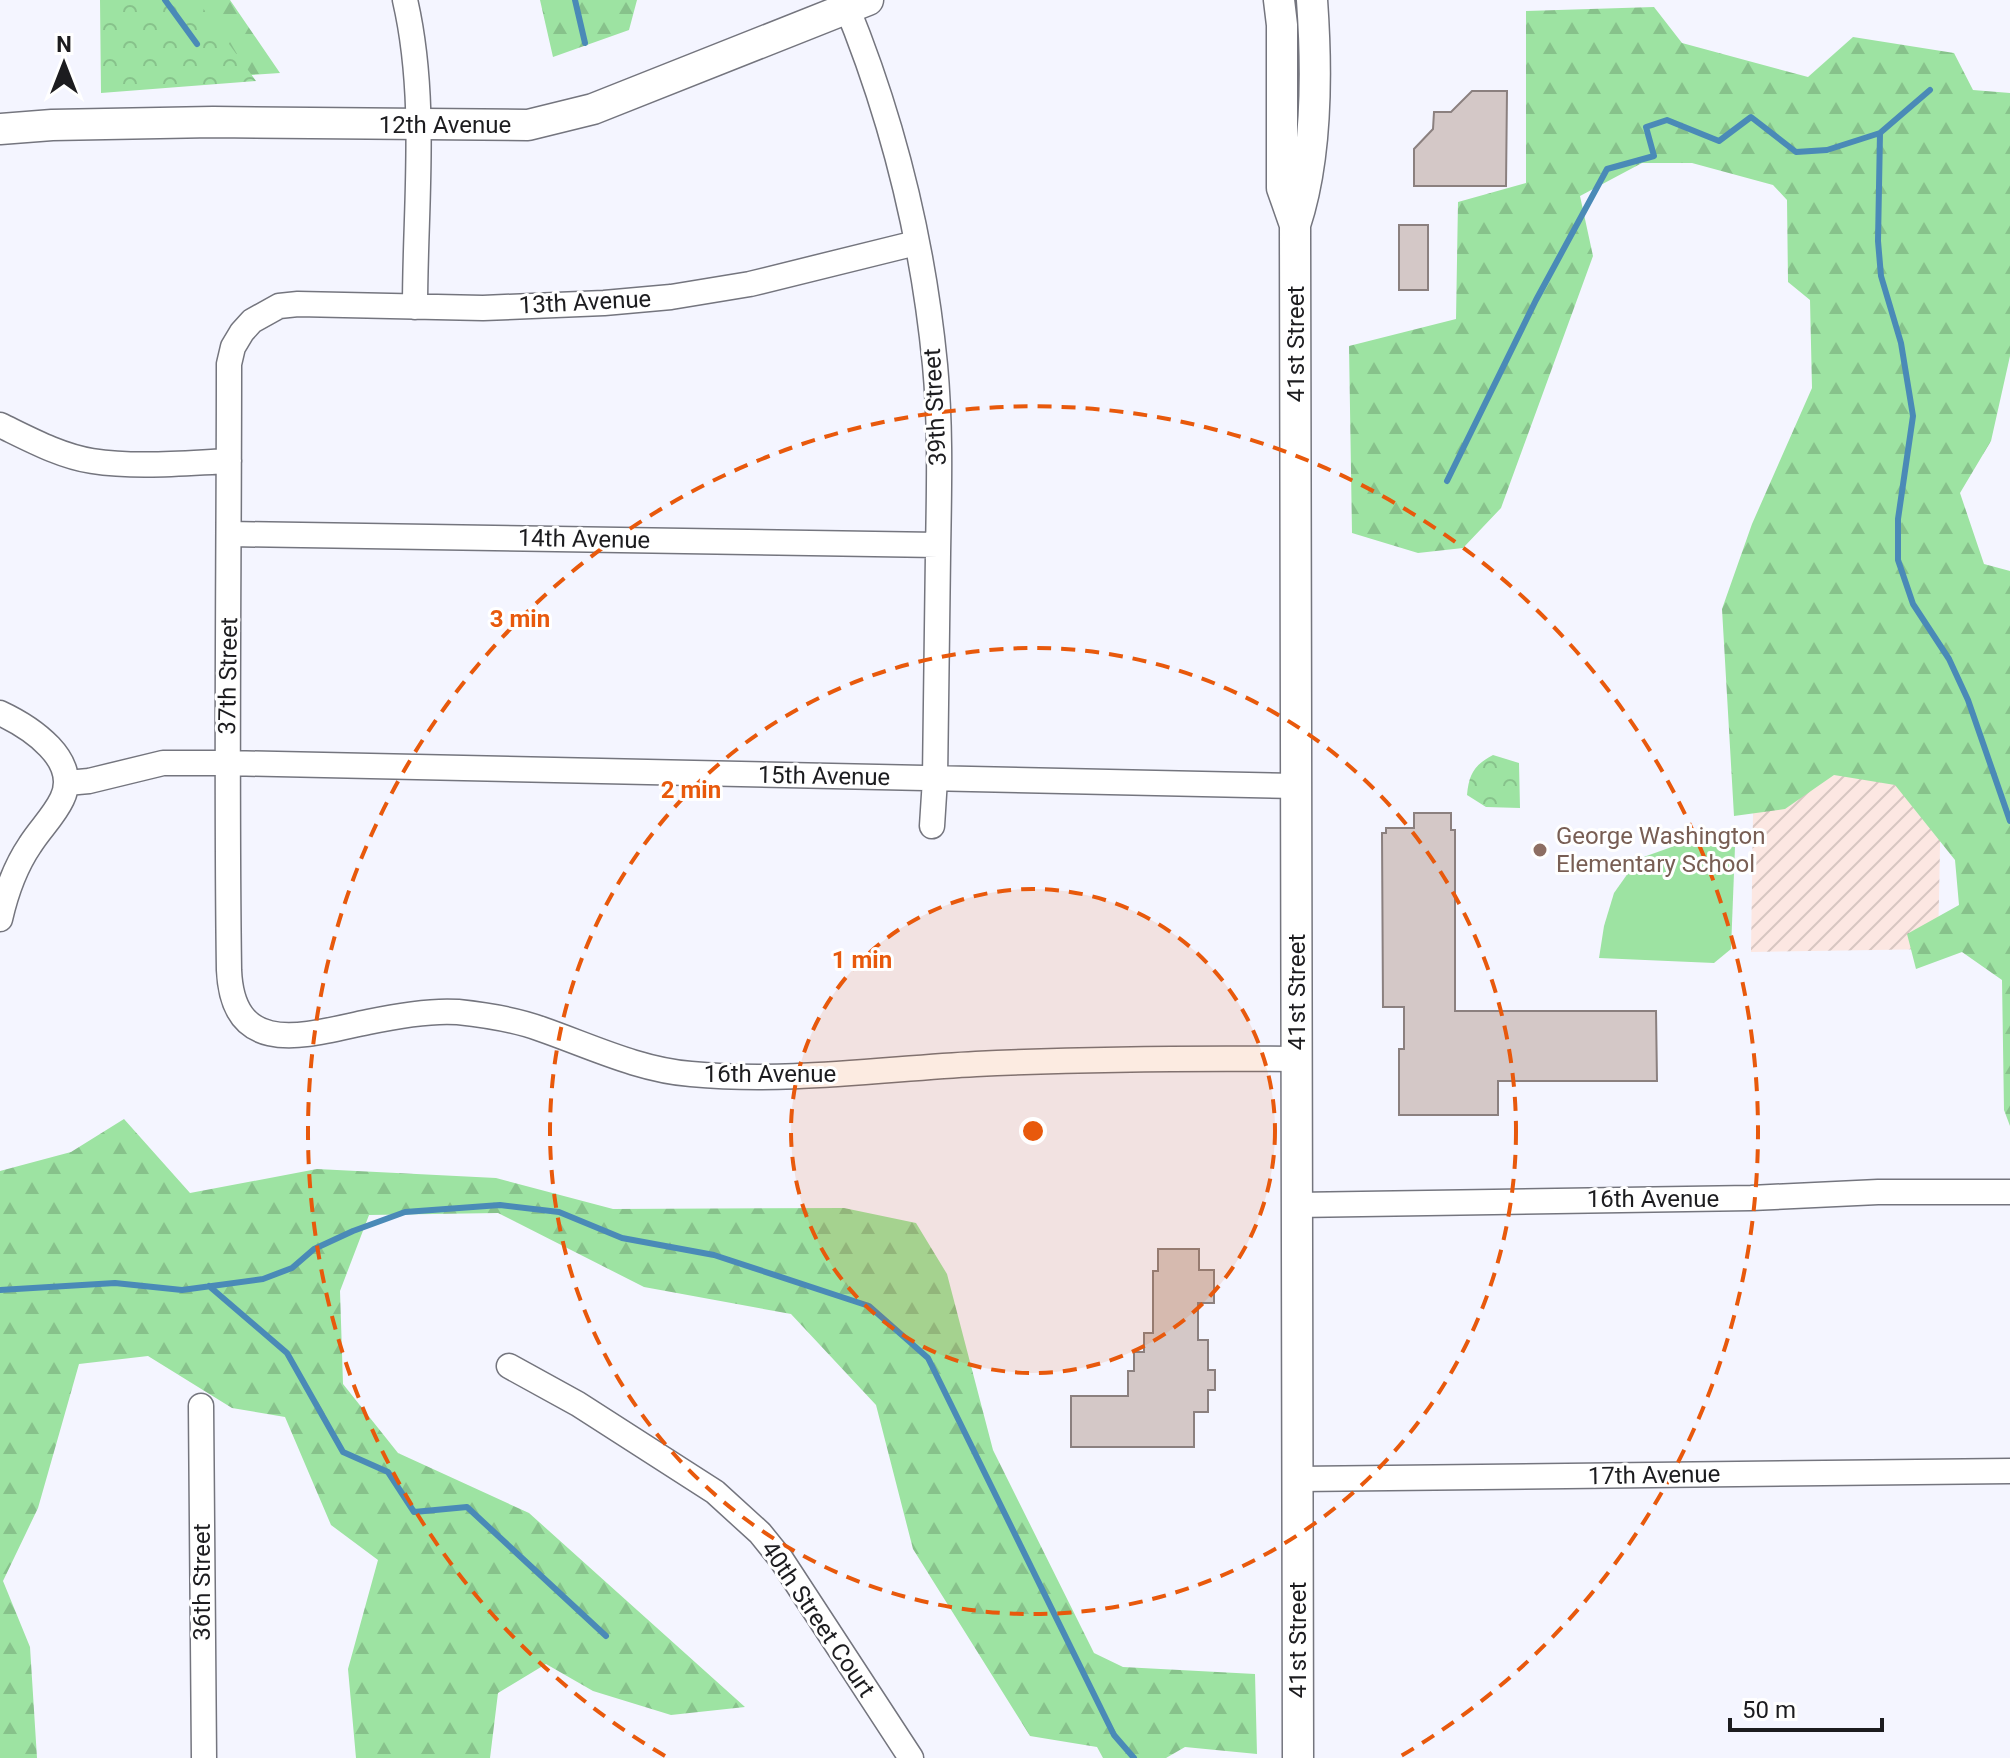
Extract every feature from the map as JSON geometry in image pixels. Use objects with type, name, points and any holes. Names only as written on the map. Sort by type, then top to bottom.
[{"type":"street","points":[[405,0],[414,49],[417,126],[415,307]]},
{"type":"street","name":"41st Street","points":[[1279,0],[1282,25],[1282,188],[1295,225]]},
{"type":"street","name":"41st Street","points":[[1298,1758],[1295,225],[1306,193],[1312,140],[1312,0]]},
{"type":"street","name":"12th Avenue","points":[[0,129],[213,122],[528,125],[593,109],[853,3]]},
{"type":"street","name":"39th Street","points":[[853,3],[885,115],[916,243],[935,365],[940,448],[932,826]]},
{"type":"street","name":"13th Avenue","points":[[252,321],[266,311],[298,304],[553,306],[671,297],[750,284],[916,243]]},
{"type":"street","name":"37th Street","points":[[252,321],[233,347],[229,364],[226,763],[230,988],[241,1013],[248,1023],[257,1027]]},
{"type":"street","points":[[0,425],[46,447],[90,461],[229,461]]},
{"type":"street","name":"14th Avenue","points":[[230,534],[938,545]]},
{"type":"street","points":[[0,713],[43,741],[57,755],[65,769],[67,783],[59,804],[29,846],[12,878],[0,919]]},
{"type":"street","name":"15th Avenue","points":[[67,783],[89,781],[163,763],[226,763],[1296,786]]},
{"type":"street","name":"16th Avenue","points":[[257,1027],[286,1037],[396,1017],[466,1013],[529,1025],[633,1062],[688,1074],[721,1076],[873,1072],[973,1064],[1142,1058],[1297,1059]]},
{"type":"street","name":"16th Avenue","points":[[1296,1205],[1751,1198],[1878,1192],[2010,1192]]},
{"type":"street","name":"40th Street Court","points":[[509,1366],[578,1404],[715,1492],[760,1533],[781,1559],[911,1758]]},
{"type":"street","name":"36th Street","points":[[201,1406],[204,1758]]},
{"type":"street","name":"17th Avenue","points":[[1298,1479],[2010,1471]]},
{"type":"shaded area","points":[[1942,743],[1938,949],[1751,952],[1754,745]]},
{"type":"green space","points":[[100,0],[197,0],[256,81],[101,93]]},
{"type":"green space","points":[[107,0],[230,0],[280,73],[108,85]]},
{"type":"green space","points":[[540,0],[637,0],[629,30],[553,57]]},
{"type":"green space","points":[[1654,7],[1682,43],[1808,77],[1853,37],[1954,53],[1973,90],[2010,93],[2010,356],[1991,441],[1960,493],[1984,564],[2010,571],[2010,1126],[2004,1110],[2002,980],[1962,952],[1916,969],[1907,934],[1959,905],[1955,860],[1895,785],[1834,775],[1785,809],[1734,816],[1722,609],[1752,524],[1812,388],[1810,300],[1788,282],[1787,200],[1773,185],[1692,163],[1642,163],[1580,196],[1593,256],[1501,508],[1463,548],[1418,553],[1352,533],[1349,346],[1456,319],[1458,202],[1526,183],[1526,11]]},
{"type":"green space","points":[[1493,755],[1519,763],[1520,808],[1486,807],[1467,795],[1474,771]]},
{"type":"green space","points":[[1680,844],[1735,847],[1731,949],[1714,963],[1599,958],[1614,893],[1638,859]]},
{"type":"green space","points":[[124,1119],[190,1193],[317,1169],[496,1178],[613,1209],[844,1208],[916,1223],[947,1274],[993,1450],[1094,1653],[1123,1667],[1255,1674],[1257,1754],[1185,1747],[1166,1758],[1103,1758],[1097,1747],[1030,1736],[913,1549],[876,1405],[791,1314],[644,1287],[498,1213],[369,1215],[340,1291],[343,1384],[398,1453],[529,1513],[745,1707],[671,1715],[593,1691],[546,1664],[498,1693],[490,1758],[356,1758],[348,1669],[378,1560],[331,1525],[285,1417],[232,1408],[148,1356],[79,1364],[38,1508],[3,1581],[30,1647],[37,1758],[0,1758],[0,1171],[71,1152]]},
{"type":"building","points":[[1472,91],[1507,91],[1506,186],[1414,186],[1414,149],[1433,129],[1434,112],[1451,112]]},
{"type":"building","points":[[1399,225],[1428,225],[1428,290],[1399,290]]},
{"type":"building","points":[[1414,813],[1451,813],[1451,830],[1455,830],[1455,1011],[1656,1011],[1657,1081],[1498,1081],[1498,1115],[1399,1115],[1399,1049],[1404,1049],[1404,1007],[1383,1007],[1382,833],[1386,833],[1386,828],[1414,828]]},
{"type":"building","points":[[1158,1249],[1199,1249],[1199,1270],[1214,1270],[1214,1303],[1198,1303],[1198,1340],[1208,1340],[1208,1370],[1215,1370],[1215,1390],[1208,1390],[1208,1412],[1194,1412],[1194,1447],[1071,1447],[1071,1396],[1128,1396],[1128,1371],[1134,1371],[1134,1352],[1144,1352],[1144,1333],[1153,1333],[1153,1271],[1158,1271]]},
{"type":"waterway","points":[[165,0],[197,44]]},
{"type":"waterway","points":[[575,0],[585,43]]},
{"type":"waterway","points":[[1930,90],[1880,133],[1878,241],[1881,276],[1901,343],[1913,416],[1898,519],[1898,560],[1913,604],[1949,659],[1968,700],[2010,821]]},
{"type":"waterway","points":[[1447,481],[1536,300],[1607,169],[1654,156],[1646,127],[1667,120],[1719,141],[1751,117],[1796,152],[1827,150],[1880,133]]},
{"type":"waterway","points":[[0,1290],[115,1283],[182,1290],[263,1279],[292,1268],[314,1249],[405,1212],[500,1205],[559,1212],[622,1238],[714,1255],[869,1306],[928,1358],[1114,1735],[1134,1758]]},
{"type":"waterway","points":[[209,1286],[287,1353],[343,1452],[388,1472],[414,1512],[467,1507],[606,1636]]},
{"type":"place","name":"George Washington Elementary School","points":[[1540,850]]}]
